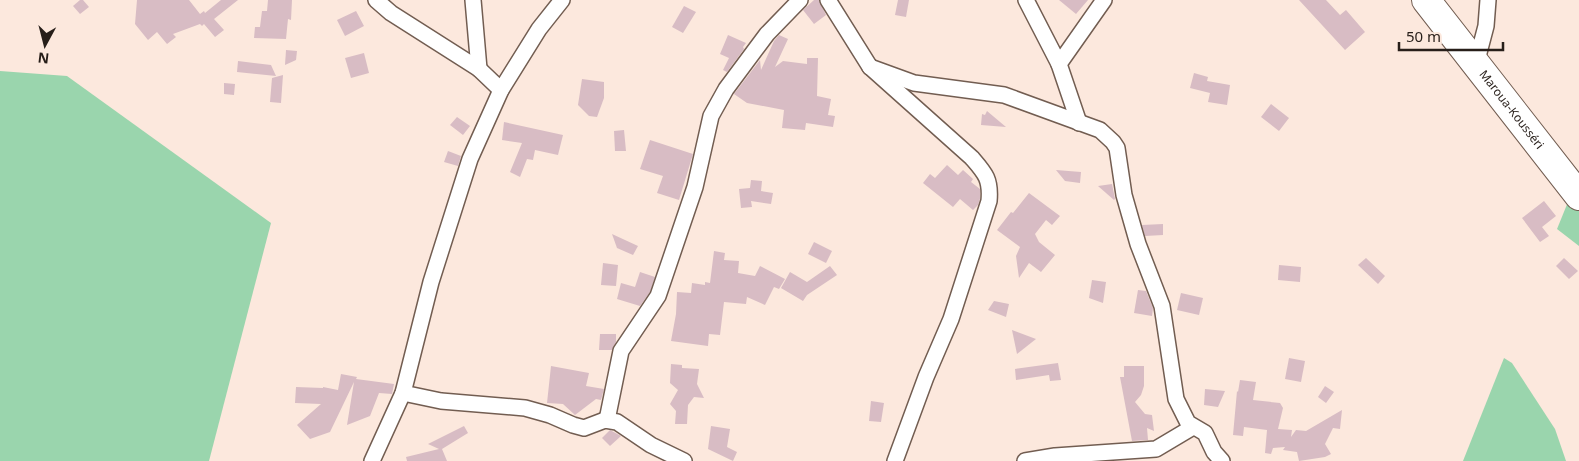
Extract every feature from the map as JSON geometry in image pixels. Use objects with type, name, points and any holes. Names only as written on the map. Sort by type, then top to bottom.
[{"type":"highway","name":"Maroua-Kousséri","points":[[1426,0],[1579,196]]},
{"type":"street","points":[[376,0],[391,13],[479,69],[501,90]]},
{"type":"street","points":[[473,0],[479,69]]},
{"type":"street","points":[[372,461],[403,392],[431,282],[470,159],[501,90],[539,29],[562,0]]},
{"type":"street","points":[[608,420],[621,351],[658,296],[695,187],[711,116],[726,89],[767,34],[800,0]]},
{"type":"street","points":[[828,0],[870,67],[972,158],[986,175],[989,182],[989,201],[951,319],[926,377],[895,461]]},
{"type":"street","points":[[1026,0],[1059,64],[1079,123]]},
{"type":"street","points":[[1059,64],[1104,0]]},
{"type":"street","points":[[1476,64],[1486,26],[1488,0]]},
{"type":"street","points":[[870,67],[914,83],[1004,95],[1100,130],[1113,142],[1117,148],[1124,195],[1135,236],[1162,306],[1176,399],[1184,417],[1193,427],[1205,433],[1214,452],[1222,461]]},
{"type":"street","points":[[403,392],[441,401],[526,408],[550,415],[573,426],[584,428],[608,420],[617,422],[651,445],[684,461]]},
{"type":"street","points":[[1024,461],[1055,456],[1156,449],[1193,427]]},
{"type":"green space","points":[[0,71],[67,76],[271,223],[209,461],[0,461]]},
{"type":"green space","points":[[1579,175],[1579,246],[1557,229]]},
{"type":"green space","points":[[1504,358],[1512,363],[1555,429],[1566,461],[1463,461]]},
{"type":"building","points":[[80,0],[83,0],[89,7],[80,14],[73,6]]},
{"type":"building","points":[[137,0],[189,0],[200,14],[204,11],[205,13],[221,0],[238,0],[214,19],[224,30],[215,37],[204,24],[202,26],[200,24],[173,34],[176,37],[167,44],[157,32],[148,40],[135,24]]},
{"type":"building","points":[[268,0],[292,0],[291,20],[288,19],[286,39],[254,38],[255,27],[260,27],[262,11],[267,11]]},
{"type":"building","points":[[814,0],[819,0],[826,15],[814,24],[803,10]]},
{"type":"building","points":[[898,0],[909,0],[906,17],[895,15]]},
{"type":"building","points":[[1059,0],[1088,0],[1076,14]]},
{"type":"building","points":[[1299,0],[1326,0],[1340,15],[1346,10],[1365,32],[1345,50]]},
{"type":"building","points":[[684,6],[696,12],[683,33],[672,27]]},
{"type":"building","points":[[356,11],[364,26],[345,36],[337,20]]},
{"type":"building","points":[[728,35],[746,43],[743,47],[744,49],[727,72],[723,70],[729,58],[720,54]]},
{"type":"building","points":[[779,35],[788,39],[775,67],[783,61],[807,64],[807,58],[818,58],[817,96],[831,99],[828,115],[835,116],[833,127],[806,123],[805,130],[782,128],[784,110],[747,103],[734,94],[760,60],[761,70],[774,41]]},
{"type":"building","points":[[286,50],[297,51],[296,60],[285,65]]},
{"type":"building","points":[[364,53],[369,73],[351,78],[345,58]]},
{"type":"building","points":[[238,61],[271,65],[276,76],[237,72]]},
{"type":"building","points":[[1194,73],[1208,77],[1207,81],[1230,85],[1227,105],[1208,102],[1210,93],[1190,88]]},
{"type":"building","points":[[283,75],[281,103],[270,102],[272,78]]},
{"type":"building","points":[[582,79],[604,82],[604,98],[597,117],[589,116],[578,105]]},
{"type":"building","points":[[224,83],[235,84],[234,95],[224,94]]},
{"type":"building","points":[[1271,104],[1289,118],[1279,131],[1261,117]]},
{"type":"building","points":[[987,111],[1006,127],[981,125],[982,114],[985,115]]},
{"type":"building","points":[[457,117],[470,126],[463,135],[450,125]]},
{"type":"building","points":[[504,122],[563,135],[558,155],[535,150],[533,160],[527,159],[520,177],[510,172],[522,143],[502,140]]},
{"type":"building","points":[[624,130],[626,151],[615,151],[614,131]]},
{"type":"building","points":[[650,140],[693,154],[679,200],[657,193],[663,176],[640,169]]},
{"type":"building","points":[[448,151],[461,156],[458,166],[444,162]]},
{"type":"building","points":[[947,165],[958,175],[963,170],[973,179],[971,182],[980,189],[978,205],[973,210],[960,199],[953,207],[923,183],[930,174],[935,178]]},
{"type":"building","points":[[1056,170],[1081,172],[1080,183],[1065,181]]},
{"type":"building","points":[[751,180],[762,181],[761,191],[773,193],[771,204],[751,201],[752,207],[741,208],[739,189],[750,188]]},
{"type":"building","points":[[1112,184],[1115,199],[1114,200],[1098,186]]},
{"type":"building","points":[[1029,193],[1060,216],[1052,225],[1046,220],[1035,234],[1039,242],[1055,255],[1041,272],[1029,263],[1019,278],[1016,256],[1020,247],[997,230]]},
{"type":"building","points":[[1544,201],[1556,216],[1542,227],[1549,236],[1540,242],[1522,218]]},
{"type":"building","points":[[1163,224],[1163,235],[1145,236],[1142,225]]},
{"type":"building","points":[[612,234],[638,246],[633,255],[617,248]]},
{"type":"building","points":[[814,242],[832,251],[826,263],[808,254]]},
{"type":"building","points":[[714,251],[725,253],[724,260],[739,261],[738,273],[755,276],[760,266],[785,279],[779,289],[774,287],[765,305],[747,297],[746,304],[724,302],[720,335],[709,334],[708,346],[671,341],[676,314],[677,292],[691,293],[692,283],[705,285],[705,282],[710,283]]},
{"type":"building","points":[[1366,258],[1385,276],[1378,284],[1358,265]]},
{"type":"building","points":[[1564,258],[1578,271],[1569,279],[1556,266]]},
{"type":"building","points":[[603,263],[618,265],[616,286],[601,285]]},
{"type":"building","points":[[1279,265],[1301,267],[1300,282],[1278,280]]},
{"type":"building","points":[[830,266],[837,275],[807,295],[803,301],[781,288],[790,272],[807,282]]},
{"type":"building","points":[[640,272],[655,277],[650,292],[640,306],[617,299],[621,283],[635,287]]},
{"type":"building","points":[[1092,280],[1106,282],[1103,303],[1089,298]]},
{"type":"building","points":[[1138,290],[1146,291],[1153,308],[1152,316],[1134,313]]},
{"type":"building","points":[[1181,293],[1203,298],[1199,315],[1177,310]]},
{"type":"building","points":[[994,301],[1009,304],[1006,317],[988,310]]},
{"type":"building","points":[[1012,330],[1036,339],[1017,354]]},
{"type":"building","points":[[600,334],[616,334],[616,342],[612,350],[599,350]]},
{"type":"building","points":[[1289,358],[1305,361],[1301,382],[1285,379]]},
{"type":"building","points":[[1058,363],[1061,380],[1050,381],[1049,375],[1016,380],[1015,369]]},
{"type":"building","points":[[671,364],[682,365],[682,368],[699,369],[697,384],[704,398],[694,397],[688,405],[687,424],[675,424],[676,411],[670,404],[678,390],[670,383]]},
{"type":"building","points":[[551,366],[589,373],[586,386],[604,389],[601,400],[596,399],[575,415],[563,404],[547,403]]},
{"type":"building","points":[[1124,366],[1144,366],[1144,386],[1141,395],[1135,402],[1145,414],[1152,415],[1154,431],[1147,428],[1148,440],[1132,441],[1120,377],[1124,377]]},
{"type":"building","points":[[341,374],[357,377],[356,379],[394,384],[392,394],[379,393],[370,416],[347,425],[354,382],[330,432],[310,439],[297,425],[321,404],[295,403],[296,387],[323,387],[338,390]]},
{"type":"building","points":[[1240,380],[1256,382],[1253,400],[1280,403],[1283,408],[1278,429],[1292,430],[1291,437],[1296,430],[1306,431],[1342,410],[1340,429],[1333,428],[1325,444],[1331,454],[1325,457],[1299,461],[1297,452],[1283,450],[1285,447],[1273,448],[1271,454],[1265,453],[1267,430],[1244,427],[1243,436],[1233,435],[1237,391]]},
{"type":"building","points":[[1325,386],[1334,392],[1326,403],[1318,397]]},
{"type":"building","points":[[1205,389],[1225,391],[1218,407],[1204,405]]},
{"type":"building","points":[[871,401],[884,403],[881,422],[869,421]]},
{"type":"building","points":[[464,426],[468,433],[442,449],[447,461],[407,461],[406,457],[439,449],[428,444]]},
{"type":"building","points":[[711,426],[730,429],[727,447],[737,452],[733,461],[708,449]]},
{"type":"building","points":[[610,430],[621,436],[610,446],[602,438]]}]
